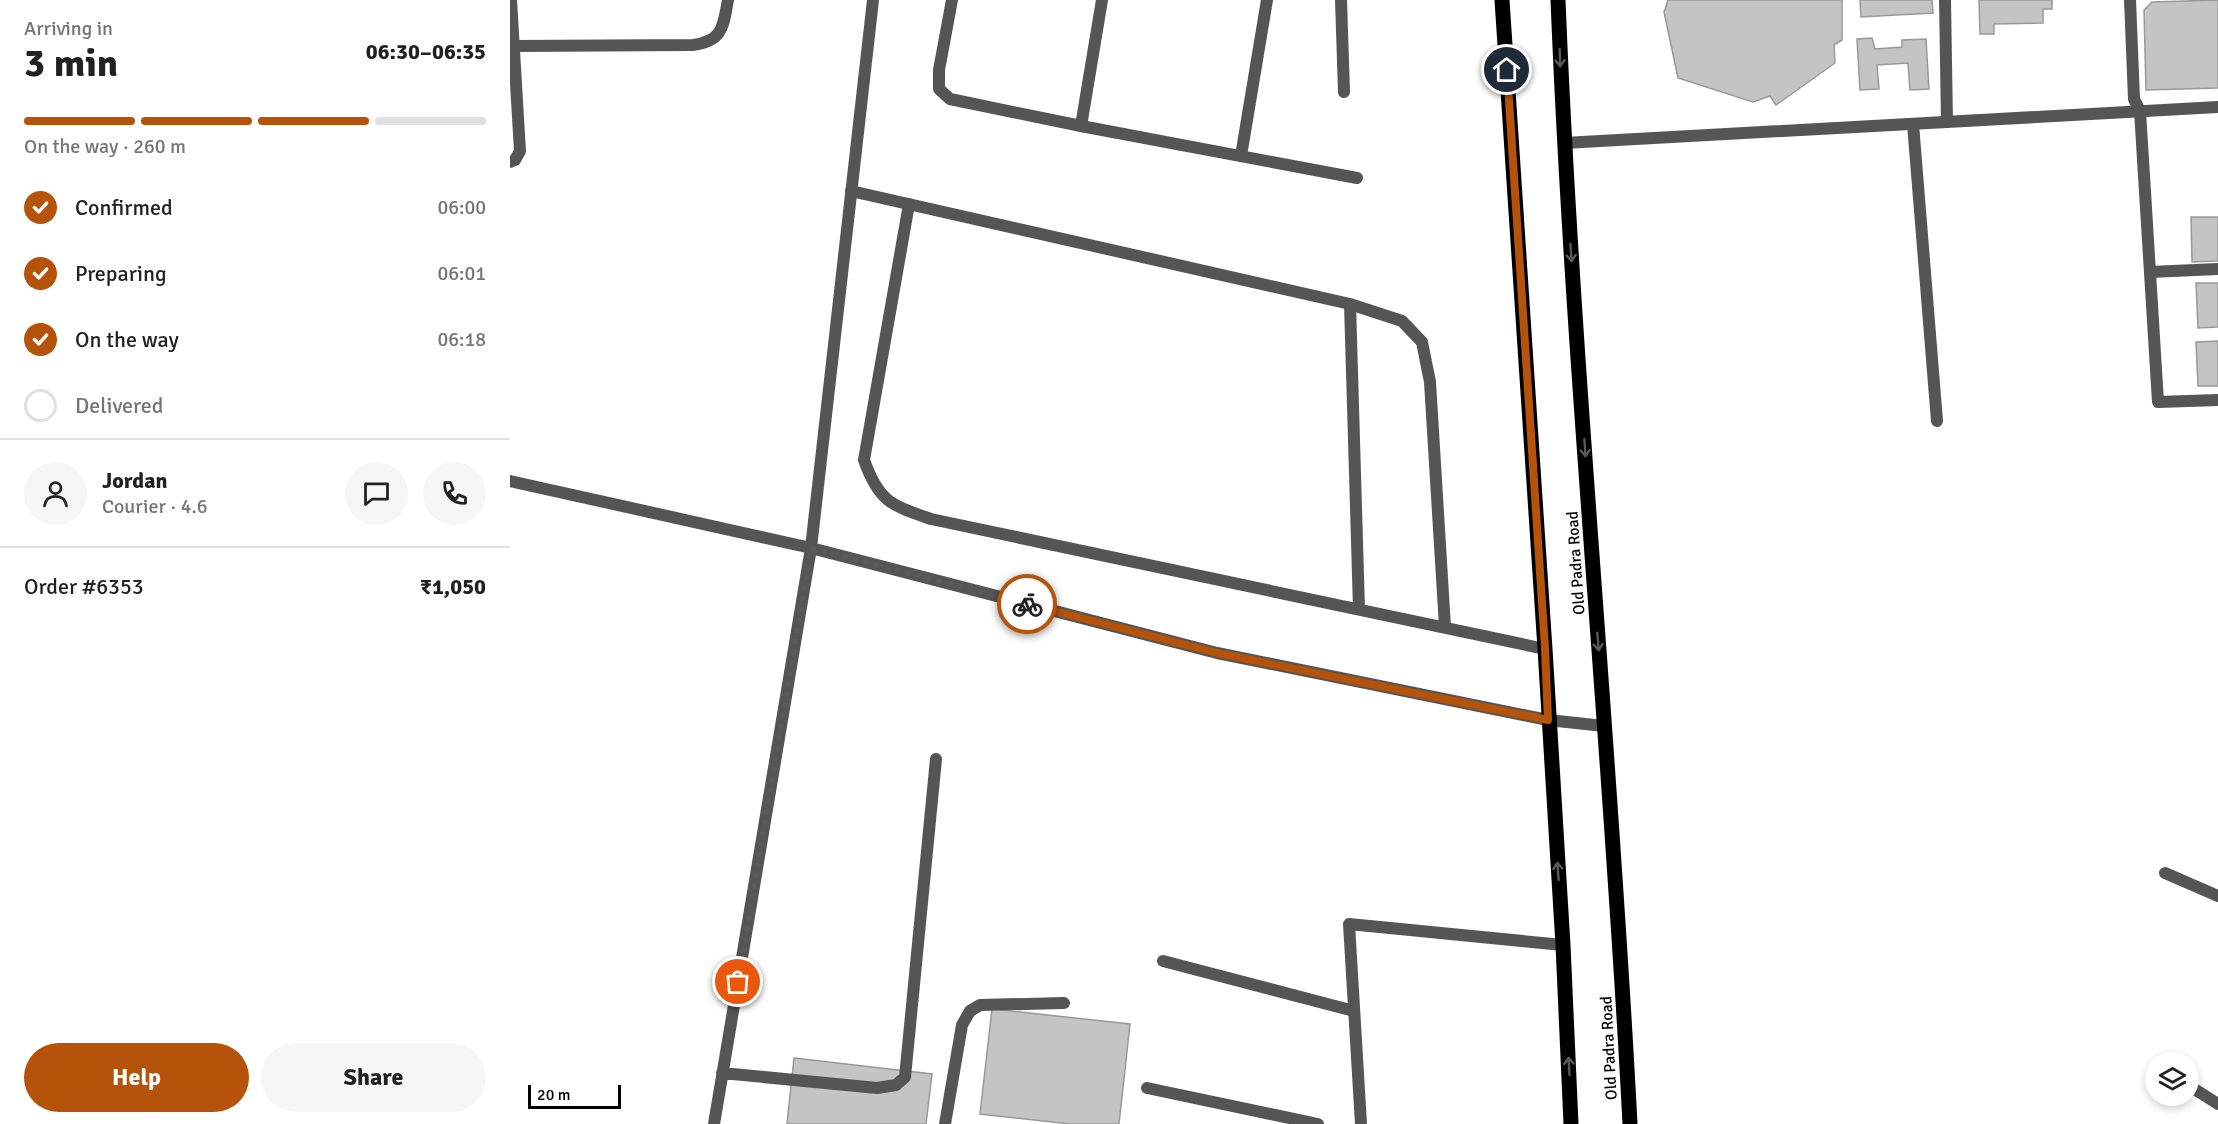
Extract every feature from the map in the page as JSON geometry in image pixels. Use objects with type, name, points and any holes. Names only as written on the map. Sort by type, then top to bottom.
[{"type":"main road","points":[[1502,0],[1545,648],[1571,1124]]},
{"type":"main road","name":"Old Padra Road","points":[[1558,0],[1564,143],[1620,945],[1630,1124]]},
{"type":"street","points":[[510,162],[515,160],[520,151],[511,0]]},
{"type":"street","points":[[514,46],[709,43],[723,27],[728,0]]},
{"type":"street","points":[[714,1124],[811,548],[873,0]]},
{"type":"street","points":[[952,0],[939,70],[939,89],[950,99],[1357,178]]},
{"type":"street","points":[[1081,126],[1102,0]]},
{"type":"street","points":[[1240,156],[1267,0]]},
{"type":"street","points":[[1341,0],[1344,92]]},
{"type":"street","points":[[1946,0],[1947,122]]},
{"type":"street","points":[[2130,0],[2134,99],[2140,111],[2158,402],[2218,400]]},
{"type":"street","points":[[1564,143],[2218,107]]},
{"type":"street","points":[[1914,124],[1937,421]]},
{"type":"street","points":[[851,191],[1350,304],[1402,321],[1422,342],[1430,382],[1445,627]]},
{"type":"street","points":[[909,204],[864,460],[873,485],[895,506],[931,519],[1545,648]]},
{"type":"street","points":[[2150,272],[2218,269]]},
{"type":"street","points":[[1350,304],[1359,609]]},
{"type":"street","points":[[510,481],[811,548],[1217,653],[1548,720],[1604,726]]},
{"type":"street","points":[[722,1073],[877,1088],[896,1085],[905,1077],[936,759]]},
{"type":"street","points":[[2164,873],[2218,896]]},
{"type":"street","points":[[1361,1124],[1349,924],[1563,945]]},
{"type":"street","points":[[1163,961],[1354,1011]]},
{"type":"street","points":[[945,1124],[962,1025],[970,1011],[980,1005],[1064,1003]]},
{"type":"street","points":[[1147,1088],[1318,1124]]},
{"type":"street","points":[[2199,1092],[2218,1104]]},
{"type":"building","points":[[1668,0],[1842,0],[1842,40],[1834,45],[1835,63],[1776,105],[1770,96],[1753,102],[1678,78],[1664,12]]},
{"type":"building","points":[[1860,0],[1932,0],[1933,13],[1861,17]]},
{"type":"building","points":[[1979,0],[2052,0],[2052,9],[2043,9],[2043,23],[1994,24],[1994,34],[1980,34]]},
{"type":"building","points":[[2218,0],[2218,88],[2146,90],[2144,10],[2152,2]]},
{"type":"building","points":[[1872,38],[1875,49],[1902,47],[1902,40],[1926,39],[1929,89],[1910,90],[1908,63],[1877,65],[1879,89],[1860,90],[1857,39]]},
{"type":"building","points":[[2191,217],[2218,217],[2218,261],[2192,262]]},
{"type":"building","points":[[2196,283],[2218,283],[2218,327],[2198,328]]},
{"type":"building","points":[[2218,341],[2218,386],[2198,386],[2196,342]]},
{"type":"building","points":[[992,1009],[1130,1024],[1119,1124],[1070,1124],[980,1114]]},
{"type":"building","points":[[794,1058],[932,1074],[926,1124],[787,1124]]},
{"type":"way so far","points":[[738,982],[811,548],[1027,604]]},
{"type":"route","points":[[1027,604],[1217,653],[1548,720],[1507,70]]}]
